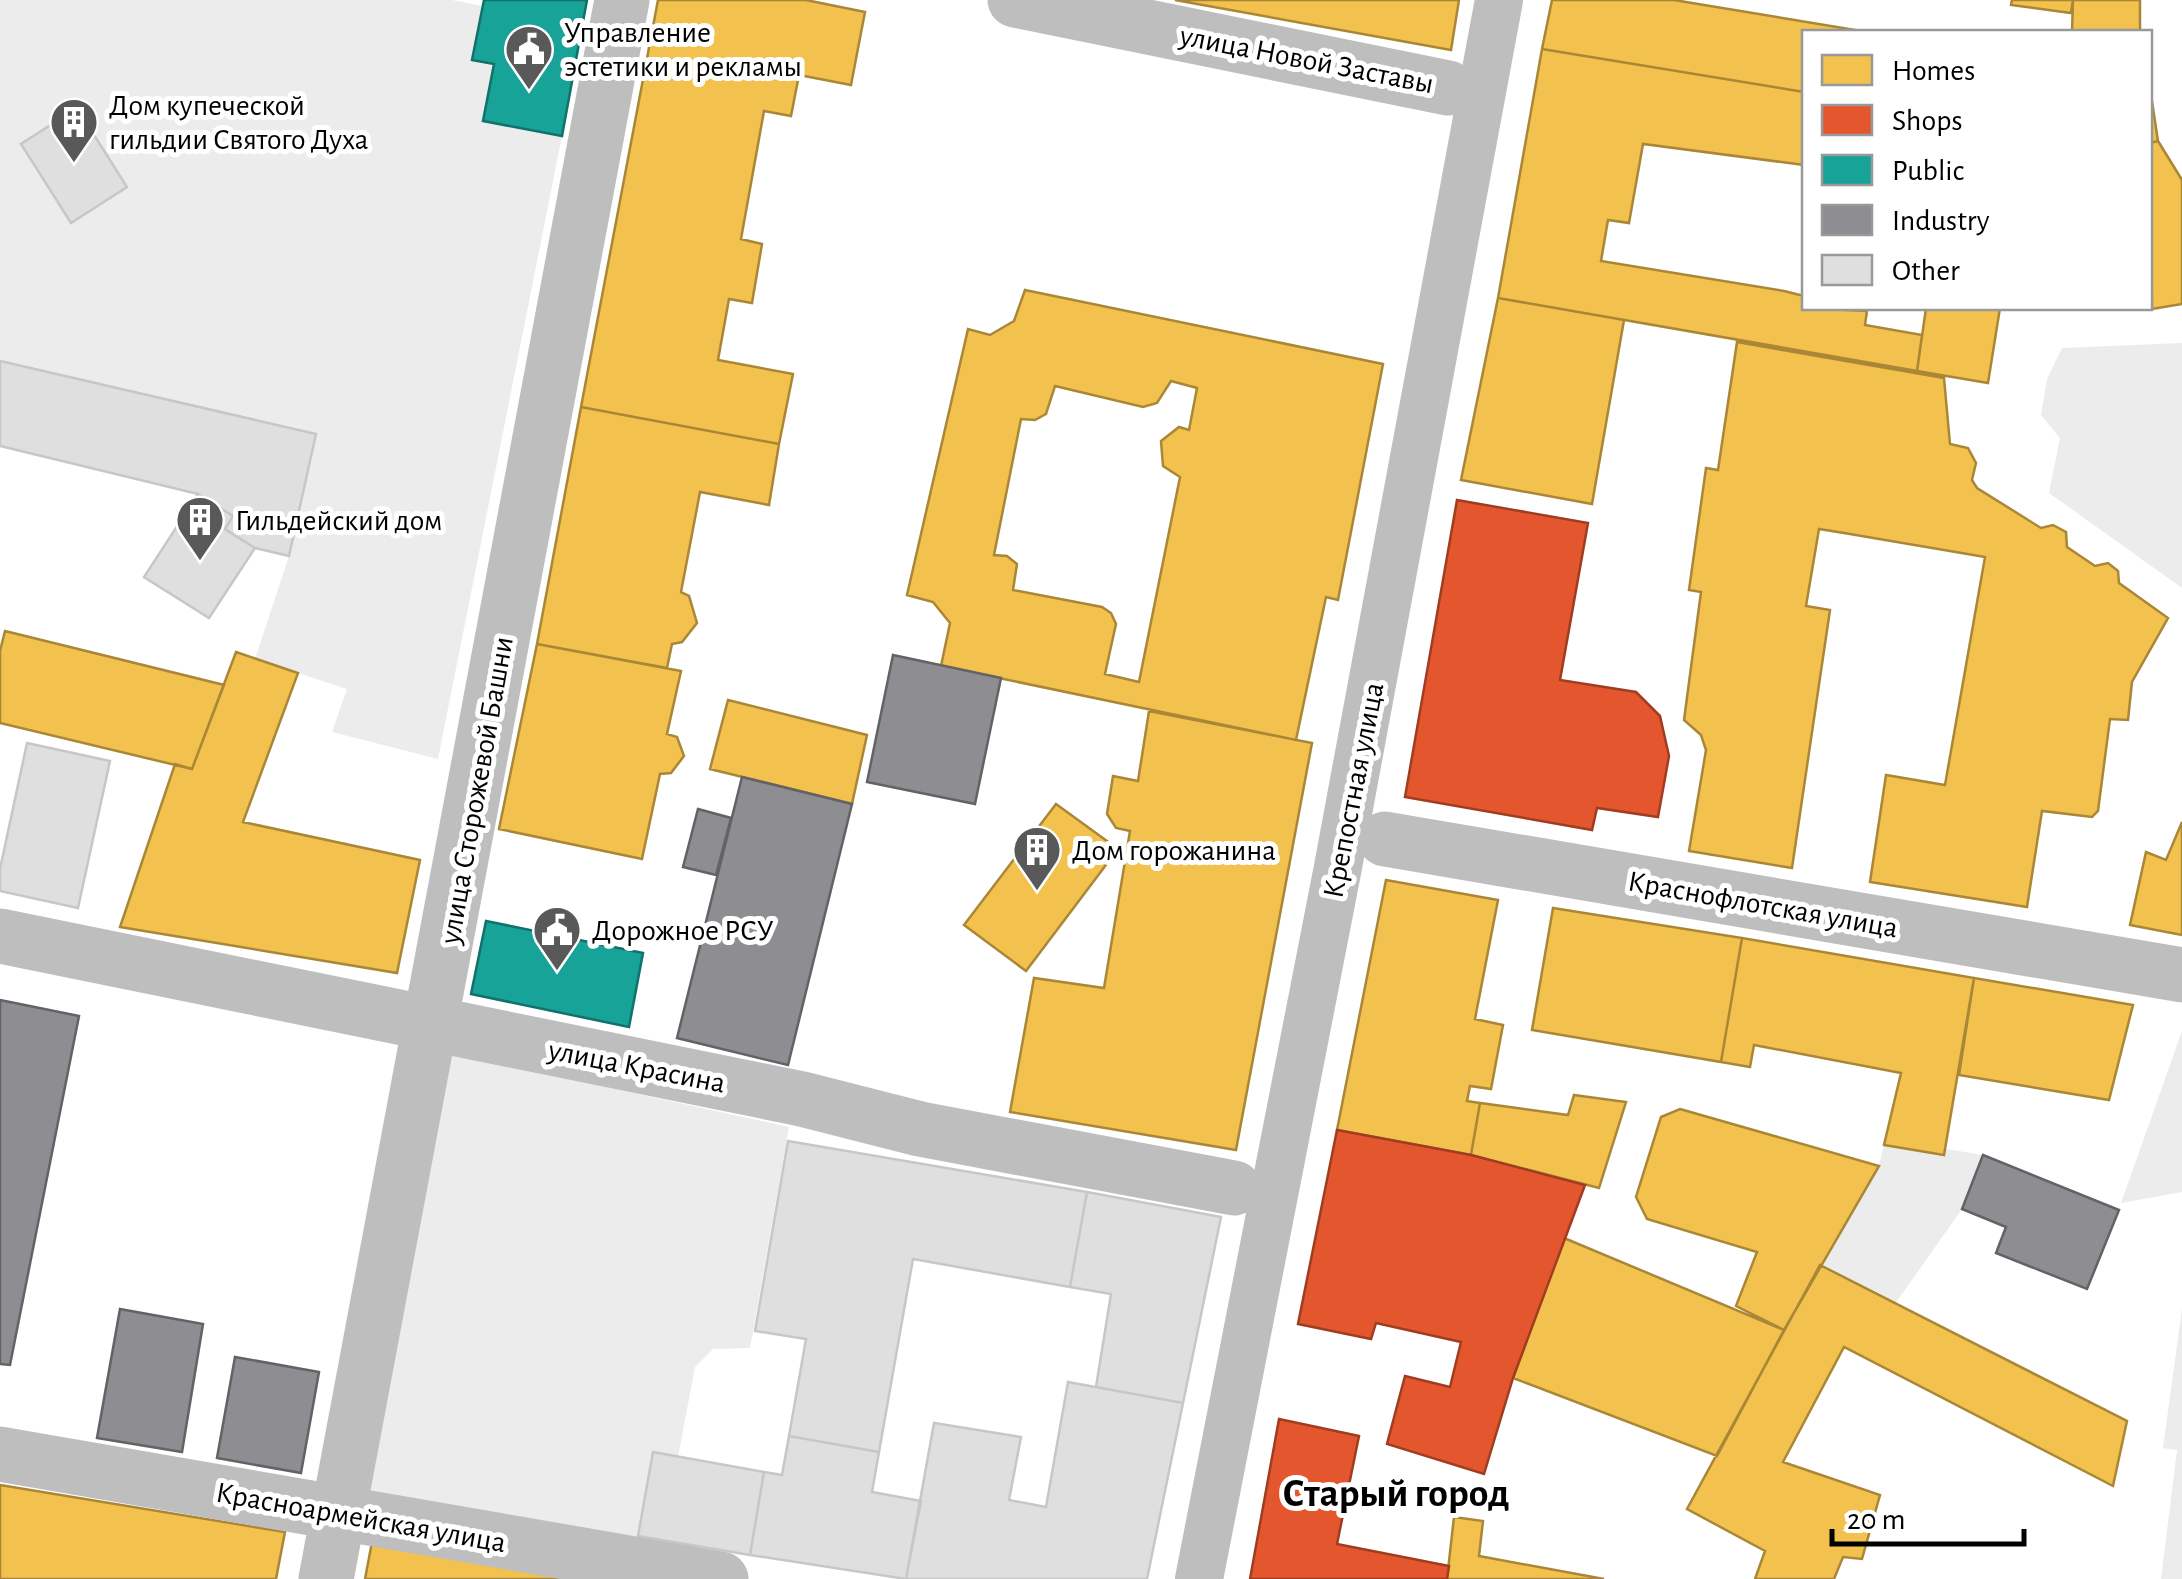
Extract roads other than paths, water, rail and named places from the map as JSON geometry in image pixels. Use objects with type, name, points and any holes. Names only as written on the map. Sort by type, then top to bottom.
[{"type":"street","name":"улица Сторожевой Башни","points":[[326,1579],[622,0]]},
{"type":"street","name":"улица Новой Заставы","points":[[1015,0],[1465,91]]},
{"type":"street","name":"Крепостная улица","points":[[1199,1579],[1254,1192],[1365,836],[1465,91],[1499,0]]},
{"type":"street","name":"Краснофлотская улица","points":[[1365,836],[2182,975]]},
{"type":"street","name":"улица Красина","points":[[0,936],[802,1100],[920,1129],[1254,1192]]},
{"type":"street","name":"Красноармейская улица","points":[[0,1454],[722,1579]]},
{"type":"place","name":"Управление эстетики и рекламы","points":[[529,92]]},
{"type":"place","name":"Дом купеческой гильдии Святого Духа","points":[[74,164]]},
{"type":"place","name":"Гильдейский дом","points":[[200,562]]},
{"type":"place","name":"Дом горожанина","points":[[1037,892]]},
{"type":"place","name":"Дорожное РСУ","points":[[557,972]]},
{"type":"district","name":"Старый город","points":[[1396,1492]]}]
